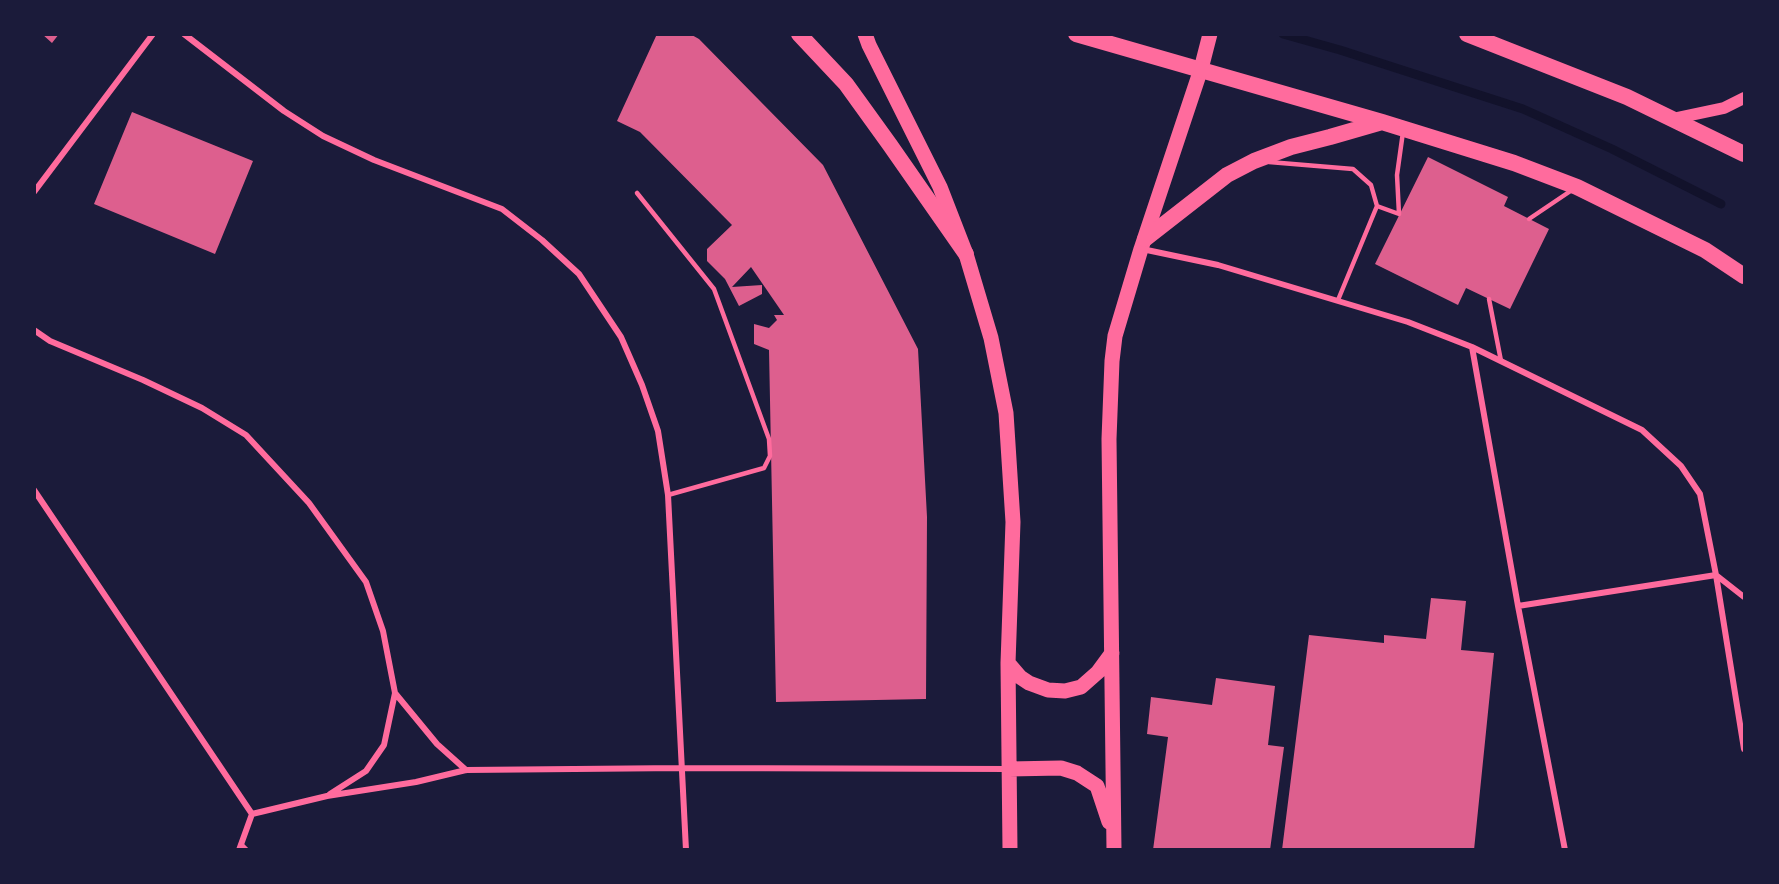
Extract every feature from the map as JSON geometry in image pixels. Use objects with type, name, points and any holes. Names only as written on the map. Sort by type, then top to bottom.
[{"type":"highway","points":[[799,34],[846,84],[966,254]]},
{"type":"highway","points":[[1076,34],[1382,122],[1514,163],[1577,187],[1705,250],[1744,276]]},
{"type":"highway","points":[[1467,34],[1627,98],[1744,154]]},
{"type":"highway","points":[[1143,244],[1227,175],[1254,161],[1291,147],[1382,122]]},
{"type":"main road","points":[[865,34],[940,187],[966,254],[991,338],[1006,413],[1013,522],[1008,663],[1010,849]]},
{"type":"main road","points":[[1114,849],[1109,439],[1115,336],[1208,41]]},
{"type":"main road","points":[[1672,119],[1724,108],[1744,98]]},
{"type":"main road","points":[[1008,663],[1020,677],[1029,683],[1048,690],[1065,691],[1081,687],[1098,672],[1112,653]]},
{"type":"main road","points":[[1009,769],[1061,768],[1077,773],[1097,786],[1113,833]]},
{"type":"street","points":[[34,192],[153,34]]},
{"type":"street","points":[[184,34],[275,104],[323,136],[374,160],[502,209],[542,240],[579,274],[621,337],[642,385],[658,431],[668,495],[686,849]]},
{"type":"street","points":[[1143,244],[1408,322],[1501,360],[1642,430],[1681,466],[1700,494],[1742,711],[1744,749]]},
{"type":"street","points":[[34,330],[50,341],[143,380],[202,408],[246,435],[309,503],[366,582],[383,631],[394,693],[384,745],[366,771],[327,796]]},
{"type":"street","points":[[1472,347],[1518,606],[1565,849]]},
{"type":"street","points":[[34,490],[252,814],[243,848]]},
{"type":"street","points":[[1518,606],[1716,575],[1744,597]]},
{"type":"street","points":[[394,693],[437,744],[466,770]]},
{"type":"street","points":[[252,814],[327,796],[416,782],[466,770],[1009,769]]},
{"type":"lane","points":[[1377,206],[1399,214],[1397,175],[1404,129]]},
{"type":"lane","points":[[1254,161],[1353,169],[1371,185],[1377,206],[1338,300]]},
{"type":"lane","points":[[1529,219],[1577,187]]},
{"type":"lane","points":[[637,193],[714,289],[769,439],[770,456],[764,468],[668,495]]},
{"type":"lane","points":[[1490,299],[1501,360]]},
{"type":"building","points":[[42,34],[59,34],[52,43]]},
{"type":"building","points":[[657,34],[690,34],[699,39],[823,165],[918,349],[927,517],[926,699],[776,702],[769,350],[754,344],[754,324],[769,328],[777,320],[774,315],[784,315],[751,267],[732,287],[762,285],[762,294],[739,306],[725,279],[707,261],[707,249],[732,225],[640,132],[617,121]]},
{"type":"building","points":[[132,112],[253,161],[215,254],[94,204]]},
{"type":"building","points":[[1428,157],[1508,197],[1504,206],[1549,229],[1510,309],[1466,288],[1458,305],[1375,264]]},
{"type":"building","points":[[1431,598],[1466,601],[1461,650],[1494,653],[1474,850],[1282,850],[1309,635],[1384,643],[1384,635],[1426,639]]},
{"type":"building","points":[[1216,678],[1275,686],[1268,745],[1284,747],[1270,850],[1153,850],[1168,737],[1147,734],[1151,697],[1212,705]]},
{"type":"waterway","points":[[1283,34],[1523,109],[1612,149],[1721,204]]}]
